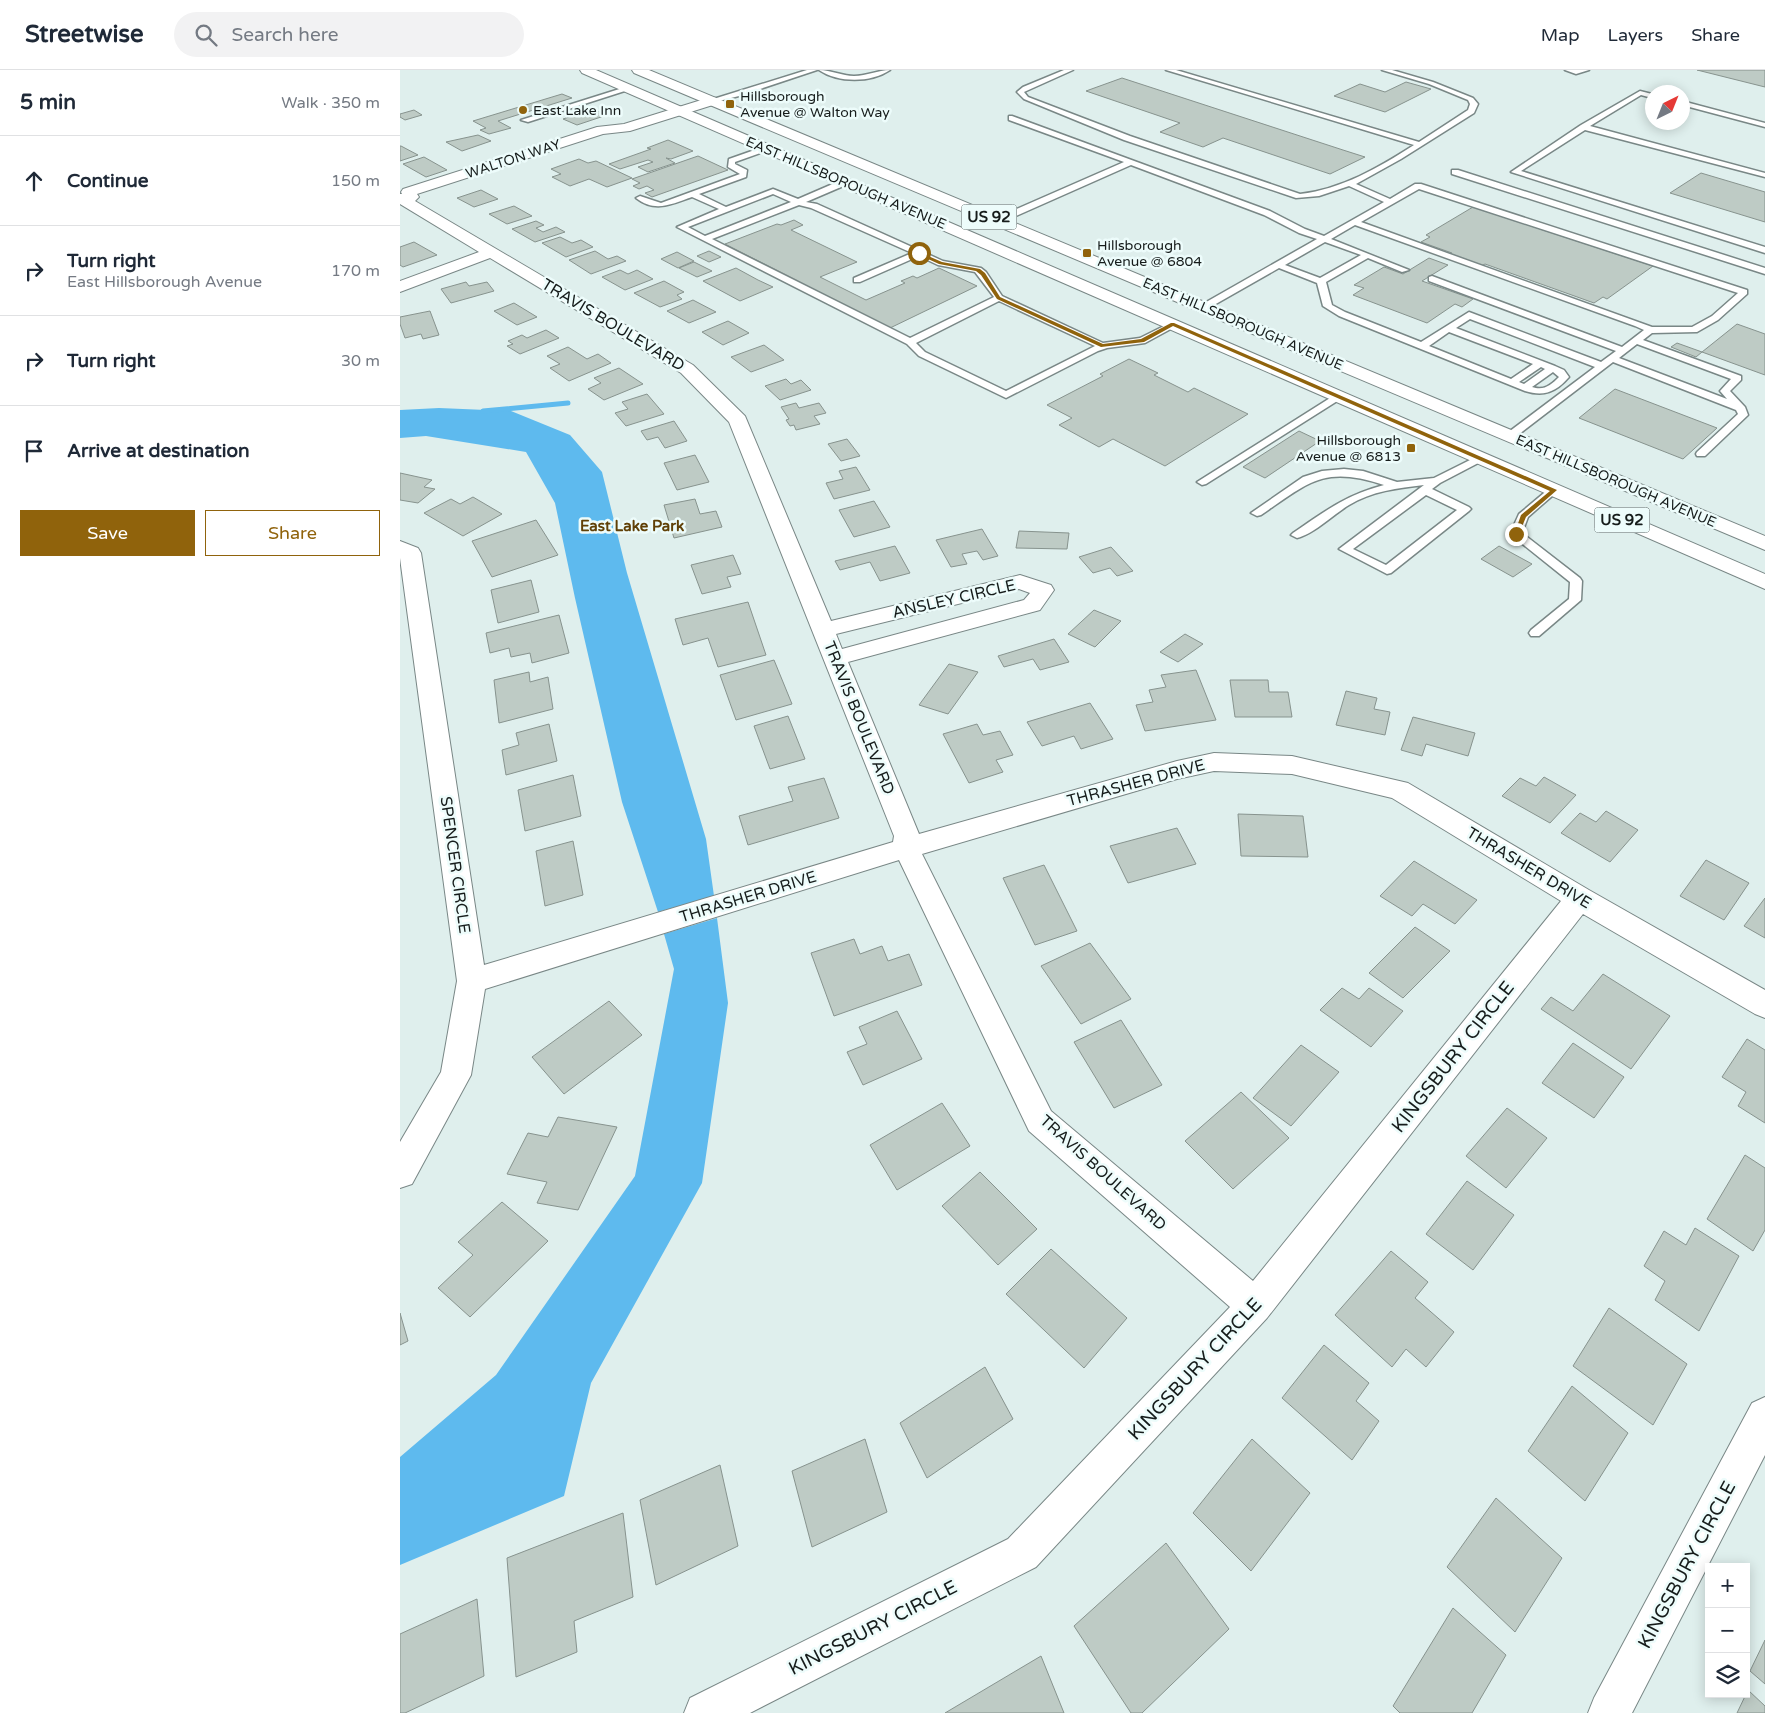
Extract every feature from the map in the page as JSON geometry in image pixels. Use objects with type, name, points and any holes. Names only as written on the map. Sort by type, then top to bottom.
[{"type":"street","name":"EAST HILLSBOROUGH AVENUE","points":[[588,70],[1765,582]]},
{"type":"street","name":"EAST HILLSBOROUGH AVENUE","points":[[638,70],[1765,544]]},
{"type":"street","name":"WALTON WAY","points":[[404,199],[422,200],[433,197],[615,136],[625,128],[711,101]]},
{"type":"street","name":"TRAVIS BOULEVARD","points":[[404,199],[687,369],[738,420],[907,836],[906,848],[1040,1121],[1256,1306]]},
{"type":"street","points":[[400,287],[493,252]]},
{"type":"street","points":[[1173,324],[1204,307]]},
{"type":"street","points":[[1480,458],[1510,436]]},
{"type":"street","name":"SPENCER CIRCLE","points":[[400,547],[410,553],[472,981],[456,1075],[400,1173]]},
{"type":"street","name":"ANSLEY CIRCLE","points":[[824,630],[1020,582],[1043,590],[1032,605],[836,658]]},
{"type":"street","name":"THRASHER DRIVE","points":[[472,981],[906,848],[1177,770],[1214,762],[1292,766],[1399,790],[1579,898],[1765,1005]]},
{"type":"street","name":"KINGSBURY CIRCLE","points":[[705,1713],[1022,1553],[1256,1306],[1579,898]]},
{"type":"street","name":"KINGSBURY CIRCLE","points":[[1610,1713],[1765,1416]]},
{"type":"lane","points":[[711,101],[727,91],[791,70]]},
{"type":"lane","points":[[711,101],[737,95],[814,70]]},
{"type":"lane","points":[[822,70],[853,79],[865,78],[887,70]]},
{"type":"lane","points":[[1070,70],[1025,88],[1020,92],[1026,98],[1128,138],[1299,196],[1322,193],[1348,184],[1392,161],[1471,111],[1474,104],[1471,99],[1385,70]]},
{"type":"lane","points":[[1170,70],[1419,144]]},
{"type":"lane","points":[[1568,70],[1576,72],[1586,70]]},
{"type":"lane","points":[[525,120],[629,88]]},
{"type":"lane","points":[[1645,94],[1640,93],[1515,172],[1765,250]]},
{"type":"lane","points":[[1690,105],[1765,125]]},
{"type":"lane","points":[[1012,118],[1267,212],[1302,231],[1405,270]]},
{"type":"lane","points":[[1584,127],[1765,175]]},
{"type":"lane","points":[[640,198],[658,206],[743,175],[744,172],[731,165],[732,161],[766,148]]},
{"type":"lane","points":[[997,221],[1131,162]]},
{"type":"lane","points":[[1455,172],[1765,271]]},
{"type":"lane","points":[[705,239],[845,182]]},
{"type":"lane","points":[[1348,184],[1391,202]]},
{"type":"lane","points":[[1204,307],[1354,222],[1391,202],[1418,186],[1744,292],[1715,318],[1694,330],[1650,330],[1638,324],[1354,222]]},
{"type":"lane","points":[[1103,346],[999,298],[983,274],[978,270],[941,263],[814,206],[798,202],[773,191],[681,227],[910,342],[922,354],[1006,396],[1103,346],[1142,341],[1173,324]]},
{"type":"lane","points":[[693,194],[726,210]]},
{"type":"lane","points":[[858,280],[919,253]]},
{"type":"lane","points":[[1320,281],[1368,256]]},
{"type":"lane","points":[[1278,265],[1320,281],[1326,294],[1328,306],[1342,314],[1525,388],[1541,393],[1546,392],[1564,377],[1552,368],[1450,329]]},
{"type":"lane","points":[[1432,278],[1622,350]]},
{"type":"lane","points":[[910,342],[999,298]]},
{"type":"lane","points":[[1422,346],[1470,315],[1602,366]]},
{"type":"lane","points":[[1510,436],[1650,330]]},
{"type":"lane","points":[[1635,340],[1738,378],[1725,391],[1740,408],[1743,415],[1701,454]]},
{"type":"lane","points":[[1611,358],[1740,408]]},
{"type":"lane","points":[[1512,382],[1540,363]]},
{"type":"lane","points":[[1525,388],[1552,368]]},
{"type":"lane","points":[[1202,482],[1338,396]]},
{"type":"lane","points":[[1425,490],[1465,509],[1387,570],[1345,549],[1425,490],[1436,482],[1480,458]]},
{"type":"lane","points":[[1258,514],[1307,479],[1326,474],[1344,472],[1363,474],[1396,484]]},
{"type":"lane","points":[[1297,536],[1346,502],[1365,493],[1396,484],[1436,482]]},
{"type":"lane","points":[[1534,633],[1574,600],[1576,581],[1516,534],[1523,516],[1554,490]]},
{"type":"water","points":[[439,408],[511,411],[570,435],[602,472],[627,573],[706,839],[714,896],[658,912],[622,802],[555,503],[526,452],[426,436],[400,438],[400,410]]},
{"type":"water","points":[[717,918],[728,1003],[702,1183],[591,1383],[564,1496],[400,1565],[400,1457],[496,1375],[635,1176],[674,969],[664,934]]},
{"type":"building","points":[[1697,70],[1765,70],[1765,87]]},
{"type":"building","points":[[1122,78],[1365,157],[1330,174],[1223,138],[1203,147],[1160,132],[1180,123],[1086,91]]},
{"type":"building","points":[[1406,82],[1431,89],[1385,112],[1334,96],[1360,84],[1385,92]]},
{"type":"building","name":"East Lake Inn","points":[[562,94],[572,98],[498,121],[511,128],[489,134],[480,130],[486,128],[473,121]]},
{"type":"building","points":[[593,109],[607,115],[577,125],[563,119]]},
{"type":"building","points":[[414,110],[422,115],[405,120],[400,117],[400,114]]},
{"type":"building","points":[[478,135],[491,141],[462,151],[446,142]]},
{"type":"building","points":[[668,140],[693,151],[671,159],[666,158],[675,163],[648,172],[638,167],[653,162],[648,160],[620,169],[609,164],[651,149],[647,148]]},
{"type":"building","points":[[401,146],[418,155],[400,161]]},
{"type":"building","points":[[698,156],[728,170],[652,197],[645,193],[654,190],[647,186],[639,189],[633,186],[640,183],[632,179]]},
{"type":"building","points":[[424,157],[447,170],[426,177],[403,164]]},
{"type":"building","points":[[579,159],[588,163],[596,161],[632,178],[607,187],[589,179],[570,186],[552,177],[561,174],[551,169]]},
{"type":"building","points":[[1701,173],[1765,192],[1765,222],[1670,193]]},
{"type":"building","points":[[481,190],[498,199],[474,207],[457,198]]},
{"type":"building","points":[[514,206],[532,216],[507,224],[489,214]]},
{"type":"building","points":[[1473,207],[1653,266],[1607,299],[1603,297],[1594,303],[1485,264],[1481,266],[1449,255],[1452,253],[1421,242],[1430,237],[1426,235]]},
{"type":"building","points":[[794,220],[803,225],[791,230],[857,262],[820,277],[866,300],[905,283],[901,281],[913,276],[917,278],[939,268],[977,286],[890,328],[725,244],[777,224],[781,225]]},
{"type":"building","points":[[536,221],[544,225],[536,228],[543,232],[556,227],[565,232],[535,242],[512,229]]},
{"type":"building","points":[[560,237],[572,243],[581,240],[593,247],[566,257],[542,243]]},
{"type":"building","points":[[414,242],[437,255],[403,267],[400,265],[400,247]]},
{"type":"building","points":[[595,251],[608,259],[617,256],[626,261],[591,274],[569,260]]},
{"type":"building","points":[[709,251],[721,257],[709,262],[697,256]]},
{"type":"building","points":[[677,252],[694,261],[678,268],[661,259]]},
{"type":"building","points":[[1429,258],[1448,265],[1422,281],[1473,299],[1462,307],[1455,304],[1427,323],[1353,295],[1364,288],[1354,285],[1384,267],[1403,274]]},
{"type":"building","points":[[694,262],[712,271],[697,277],[679,268]]},
{"type":"building","points":[[736,268],[773,287],[740,301],[703,281]]},
{"type":"building","points":[[620,270],[628,274],[637,270],[653,279],[625,290],[602,277]]},
{"type":"building","points":[[664,281],[684,292],[677,295],[682,299],[660,307],[634,293]]},
{"type":"building","points":[[466,282],[469,286],[487,282],[494,291],[451,303],[441,289]]},
{"type":"building","points":[[693,300],[716,312],[689,323],[667,311]]},
{"type":"building","points":[[514,303],[537,317],[517,325],[494,311]]},
{"type":"building","points":[[430,311],[439,335],[423,339],[421,334],[405,338],[400,324],[400,317]]},
{"type":"building","points":[[728,321],[749,333],[723,345],[702,332]]},
{"type":"building","points":[[1737,324],[1765,334],[1765,375],[1702,352]]},
{"type":"building","points":[[546,330],[559,338],[520,354],[507,346],[513,344],[508,341],[522,335],[527,338]]},
{"type":"building","points":[[1677,343],[1702,352],[1696,357],[1671,347]]},
{"type":"building","points":[[764,345],[784,360],[751,372],[731,357]]},
{"type":"building","points":[[568,347],[587,359],[598,354],[611,363],[569,381],[550,368],[560,364],[547,356]]},
{"type":"building","points":[[1129,359],[1158,373],[1154,375],[1188,392],[1194,388],[1248,414],[1165,466],[1113,439],[1099,447],[1059,425],[1072,418],[1047,405],[1103,376],[1100,374]]},
{"type":"building","points":[[619,368],[643,384],[604,400],[588,389],[601,383],[594,378]]},
{"type":"building","points":[[786,379],[791,384],[801,380],[811,390],[780,400],[765,386]]},
{"type":"building","points":[[1615,389],[1717,428],[1683,459],[1579,418]]},
{"type":"building","points":[[647,394],[664,414],[626,426],[615,413],[628,409],[622,402]]},
{"type":"building","points":[[796,403],[799,408],[819,403],[826,413],[814,416],[820,424],[796,430],[794,425],[790,426],[786,420],[789,419],[781,407]]},
{"type":"building","points":[[674,421],[687,441],[665,448],[658,437],[647,440],[641,431]]},
{"type":"building","points":[[1299,431],[1320,441],[1265,478],[1243,467]]},
{"type":"building","points":[[847,439],[860,456],[841,461],[828,444]]},
{"type":"building","points":[[695,455],[709,482],[677,490],[664,463]]},
{"type":"building","points":[[856,467],[870,490],[834,499],[826,483],[843,479],[839,471]]},
{"type":"building","points":[[400,473],[432,480],[424,487],[435,489],[418,503],[400,500]]},
{"type":"building","points":[[473,497],[502,514],[463,536],[424,513],[451,499],[460,504]]},
{"type":"building","points":[[695,499],[700,514],[716,511],[722,527],[674,538],[664,505]]},
{"type":"building","points":[[874,501],[890,527],[854,537],[839,510]]},
{"type":"building","points":[[536,520],[558,555],[492,577],[472,541]]},
{"type":"building","points":[[982,529],[998,556],[983,560],[977,551],[962,554],[967,564],[951,567],[936,540]]},
{"type":"building","points":[[1019,531],[1069,533],[1067,549],[1016,548]]},
{"type":"building","points":[[895,546],[910,573],[880,581],[870,562],[840,570],[835,561]]},
{"type":"building","points":[[1499,546],[1532,564],[1513,577],[1481,559]]},
{"type":"building","points":[[1111,547],[1133,571],[1117,576],[1110,568],[1093,573],[1079,557]]},
{"type":"building","points":[[733,555],[741,574],[727,577],[731,587],[702,594],[691,565]]},
{"type":"building","points":[[531,580],[539,612],[498,623],[491,590]]},
{"type":"building","points":[[748,602],[766,655],[718,667],[708,638],[683,645],[675,619]]},
{"type":"building","points":[[1094,610],[1121,621],[1095,647],[1068,634]]},
{"type":"building","points":[[559,615],[569,653],[532,663],[530,653],[511,657],[509,648],[490,653],[486,633]]},
{"type":"building","points":[[1185,634],[1203,644],[1178,662],[1160,652]]},
{"type":"building","points":[[1054,639],[1069,662],[1040,670],[1033,659],[1004,667],[998,656]]},
{"type":"building","points":[[774,660],[792,704],[736,720],[720,675]]},
{"type":"building","points":[[949,664],[978,672],[948,714],[919,705]]},
{"type":"building","points":[[1196,670],[1216,720],[1145,731],[1136,705],[1153,702],[1149,690],[1166,687],[1161,675]]},
{"type":"building","points":[[529,672],[530,682],[548,677],[553,709],[499,723],[494,680]]},
{"type":"building","points":[[1230,680],[1268,680],[1269,692],[1288,692],[1292,717],[1235,717]]},
{"type":"building","points":[[1346,691],[1377,698],[1374,709],[1390,712],[1385,735],[1336,725]]},
{"type":"building","points":[[1090,703],[1113,739],[1081,749],[1074,736],[1042,746],[1027,722]]},
{"type":"building","points":[[788,716],[805,759],[770,769],[754,726]]},
{"type":"building","points":[[1413,717],[1475,733],[1468,756],[1426,744],[1422,756],[1401,750]]},
{"type":"building","points":[[549,724],[557,761],[506,775],[502,750],[519,745],[516,733]]},
{"type":"building","points":[[977,724],[983,735],[1000,731],[1013,755],[996,760],[1003,772],[969,783],[943,734]]},
{"type":"building","points":[[573,775],[581,816],[525,831],[518,790]]},
{"type":"building","points":[[1544,777],[1576,795],[1550,823],[1502,796],[1520,778],[1536,786]]},
{"type":"building","points":[[824,778],[839,818],[748,845],[739,816],[793,801],[788,787]]},
{"type":"building","points":[[1606,811],[1638,830],[1610,862],[1561,833],[1580,813],[1596,822]]},
{"type":"building","points":[[1238,814],[1303,816],[1308,857],[1241,856]]},
{"type":"building","points":[[1177,828],[1196,864],[1128,883],[1110,846]]},
{"type":"building","points":[[573,841],[583,895],[545,906],[536,851]]},
{"type":"building","points":[[1706,860],[1749,883],[1724,920],[1680,896]]},
{"type":"building","points":[[1414,861],[1477,900],[1455,924],[1423,904],[1412,916],[1380,896]]},
{"type":"building","points":[[1044,865],[1077,931],[1035,945],[1003,878]]},
{"type":"building","points":[[1765,898],[1765,938],[1744,926]]},
{"type":"building","points":[[1415,927],[1450,951],[1403,998],[1369,973]]},
{"type":"building","points":[[854,939],[860,954],[882,946],[888,961],[909,954],[922,985],[834,1016],[811,953]]},
{"type":"building","points":[[1090,943],[1131,999],[1081,1024],[1041,966]]},
{"type":"building","points":[[1603,974],[1670,1016],[1631,1069],[1541,1009],[1551,997],[1573,1011]]},
{"type":"building","points":[[1342,988],[1359,999],[1369,988],[1403,1011],[1371,1047],[1320,1010]]},
{"type":"building","points":[[609,1001],[642,1035],[564,1094],[532,1057]]},
{"type":"building","points":[[897,1011],[922,1059],[863,1085],[847,1052],[867,1044],[859,1027]]},
{"type":"building","points":[[1121,1020],[1162,1085],[1114,1108],[1074,1042]]},
{"type":"building","points":[[1747,1039],[1765,1050],[1765,1123],[1738,1106],[1746,1092],[1722,1077]]},
{"type":"building","points":[[1573,1043],[1624,1077],[1594,1118],[1542,1083]]},
{"type":"building","points":[[1301,1045],[1339,1072],[1291,1126],[1253,1098]]},
{"type":"building","points":[[1241,1092],[1289,1138],[1233,1189],[1185,1141]]},
{"type":"building","points":[[942,1103],[970,1146],[897,1190],[870,1145]]},
{"type":"building","points":[[1507,1108],[1547,1138],[1506,1188],[1466,1156]]},
{"type":"building","points":[[558,1117],[617,1127],[578,1210],[537,1203],[547,1182],[507,1174],[528,1133],[548,1137]]},
{"type":"building","points":[[1745,1155],[1765,1168],[1765,1230],[1753,1251],[1707,1219]]},
{"type":"building","points":[[980,1172],[1037,1229],[998,1265],[942,1206]]},
{"type":"building","points":[[1467,1181],[1514,1215],[1473,1270],[1426,1234]]},
{"type":"building","points":[[502,1202],[548,1241],[470,1317],[438,1288],[473,1255],[458,1242]]},
{"type":"building","points":[[1695,1228],[1739,1256],[1699,1331],[1655,1300],[1665,1281],[1644,1266],[1664,1231],[1686,1245]]},
{"type":"building","points":[[1051,1249],[1127,1318],[1084,1368],[1006,1294]]},
{"type":"building","points":[[1391,1251],[1428,1282],[1415,1298],[1454,1332],[1426,1367],[1406,1349],[1392,1367],[1335,1315]]},
{"type":"building","points":[[1609,1308],[1687,1364],[1653,1425],[1573,1366]]},
{"type":"building","points":[[400,1313],[408,1341],[400,1345]]},
{"type":"building","points":[[1324,1345],[1369,1383],[1356,1401],[1379,1421],[1352,1460],[1282,1398]]},
{"type":"building","points":[[985,1367],[1013,1419],[927,1478],[900,1423]]},
{"type":"building","points":[[1572,1386],[1628,1433],[1585,1501],[1528,1451]]},
{"type":"building","points":[[865,1439],[887,1512],[812,1547],[792,1471]]},
{"type":"building","points":[[1252,1439],[1310,1493],[1251,1571],[1193,1513]]},
{"type":"building","points":[[720,1465],[738,1546],[656,1585],[640,1500]]},
{"type":"building","points":[[1496,1498],[1562,1558],[1515,1632],[1447,1567]]},
{"type":"building","points":[[623,1513],[633,1597],[574,1621],[577,1652],[516,1677],[507,1558]]},
{"type":"building","points":[[1166,1543],[1229,1629],[1142,1713],[1131,1713],[1074,1626]]},
{"type":"building","points":[[477,1599],[484,1676],[405,1713],[400,1713],[400,1634]]},
{"type":"building","points":[[1453,1608],[1506,1655],[1472,1713],[1400,1713],[1393,1706]]},
{"type":"building","points":[[1765,1640],[1765,1684],[1750,1671]]},
{"type":"building","points":[[1041,1656],[1064,1713],[945,1713]]},
{"type":"building","points":[[1750,1692],[1765,1706],[1765,1713],[1737,1713],[1744,1698],[1750,1698]]},
{"type":"waterway","points":[[483,411],[568,403]]},
{"type":"place","name":"Hillsborough Avenue @ Walton Way","points":[[730,104]]},
{"type":"place","name":"East Lake Inn","points":[[523,110]]},
{"type":"place","name":"Hillsborough Avenue @ 6804","points":[[1087,253]]},
{"type":"place","name":"Hillsborough Avenue @ 6813","points":[[1411,448]]},
{"type":"district","name":"East Lake Park","points":[[632,526]]},
{"type":"route","points":[[919,253],[941,263],[978,270],[983,274],[999,298],[1103,346],[1142,341],[1173,324],[1554,490],[1523,516],[1516,534]]}]
